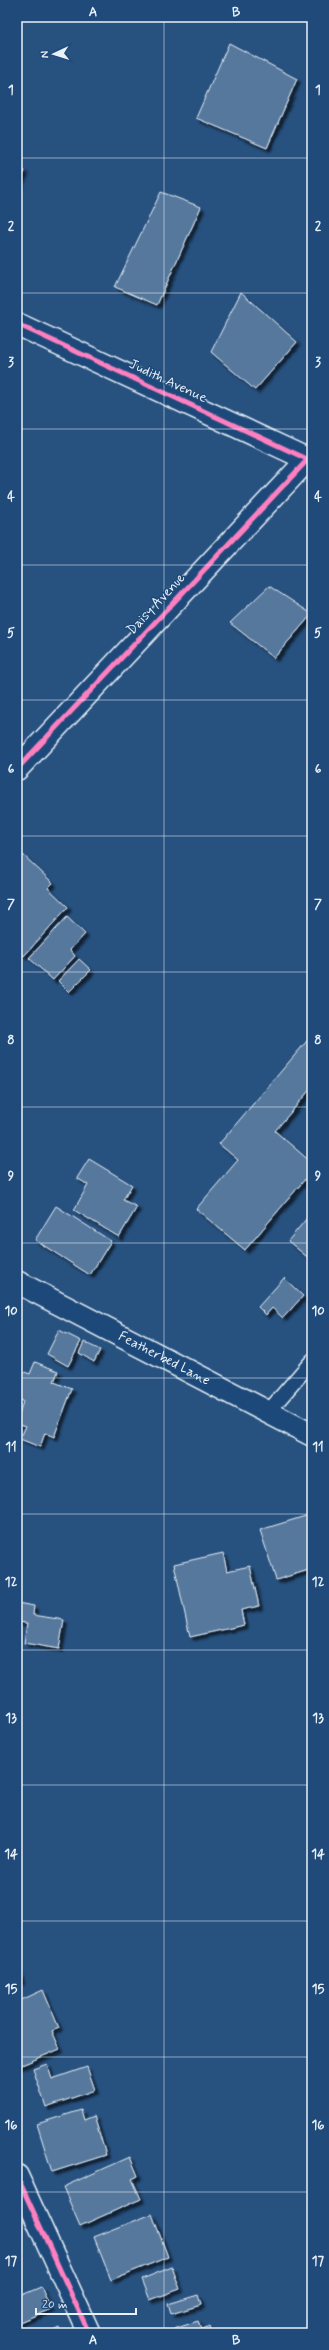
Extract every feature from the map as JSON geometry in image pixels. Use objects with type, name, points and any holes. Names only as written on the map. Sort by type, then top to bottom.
[{"type":"street","name":"Judith Avenue","points":[[17,324],[310,458]]},
{"type":"street","name":"Daisy Avenue","points":[[17,769],[310,458]]},
{"type":"street","name":"Featherbed Lane","points":[[17,1282],[312,1435]]},
{"type":"street","points":[[19,2184],[89,2333]]},
{"type":"lane","points":[[268,1412],[312,1361]]},
{"type":"building","points":[[229,43],[297,79],[267,148],[196,118]]},
{"type":"building","points":[[17,166],[25,171],[17,188]]},
{"type":"building","points":[[161,192],[201,207],[157,305],[115,287]]},
{"type":"building","points":[[241,292],[297,342],[255,390],[211,352]]},
{"type":"building","points":[[269,586],[312,614],[274,658],[230,623]]},
{"type":"building","points":[[21,853],[53,883],[48,888],[68,907],[24,956],[17,949],[17,857]]},
{"type":"building","points":[[67,917],[85,934],[70,950],[75,956],[53,980],[29,958]]},
{"type":"building","points":[[79,959],[91,970],[69,992],[58,981]]},
{"type":"building","points":[[312,1035],[312,1087],[275,1131],[312,1163],[312,1171],[245,1250],[196,1209],[238,1160],[219,1144]]},
{"type":"building","points":[[89,1159],[132,1185],[123,1200],[137,1207],[119,1237],[74,1210],[88,1185],[77,1178]]},
{"type":"building","points":[[56,1206],[111,1241],[90,1275],[35,1240]]},
{"type":"building","points":[[312,1212],[312,1261],[288,1241]]},
{"type":"building","points":[[284,1278],[303,1296],[283,1318],[272,1308],[266,1315],[258,1307]]},
{"type":"building","points":[[59,1330],[81,1341],[68,1366],[47,1354]]},
{"type":"building","points":[[84,1342],[100,1350],[94,1362],[79,1353]]},
{"type":"building","points":[[35,1362],[58,1371],[54,1382],[72,1389],[54,1437],[45,1433],[40,1447],[20,1439],[26,1426],[17,1423],[23,1401],[17,1398],[17,1376],[19,1370],[30,1374]]},
{"type":"building","points":[[312,1514],[312,1569],[276,1580],[260,1530]]},
{"type":"building","points":[[223,1553],[227,1571],[250,1566],[259,1606],[241,1610],[244,1625],[190,1637],[174,1564]]},
{"type":"building","points":[[17,1603],[34,1606],[33,1615],[64,1620],[59,1649],[24,1643],[27,1623],[17,1622]]},
{"type":"building","points":[[17,1964],[21,1981],[17,1982]]},
{"type":"building","points":[[43,1990],[59,2028],[52,2031],[60,2049],[17,2067],[17,2002]]},
{"type":"building","points":[[47,2064],[52,2079],[87,2067],[95,2090],[46,2107],[33,2069]]},
{"type":"building","points":[[81,2110],[84,2120],[94,2116],[106,2155],[52,2172],[37,2124]]},
{"type":"building","points":[[130,2157],[138,2176],[132,2179],[141,2199],[80,2226],[63,2187]]},
{"type":"building","points":[[152,2214],[168,2257],[111,2280],[94,2237]]},
{"type":"building","points":[[172,2267],[180,2289],[150,2300],[142,2279]]},
{"type":"building","points":[[41,2287],[51,2309],[17,2323],[17,2297]]},
{"type":"building","points":[[198,2295],[201,2305],[171,2314],[168,2304]]},
{"type":"building","points":[[198,2321],[201,2330],[210,2327],[212,2333],[175,2333],[174,2329]]},
{"type":"building","points":[[60,2328],[63,2333],[50,2333]]},
{"type":"cycle path","points":[[17,324],[309,460]]},
{"type":"cycle path","points":[[17,769],[312,455]]},
{"type":"cycle path","points":[[17,2176],[89,2333]]}]
